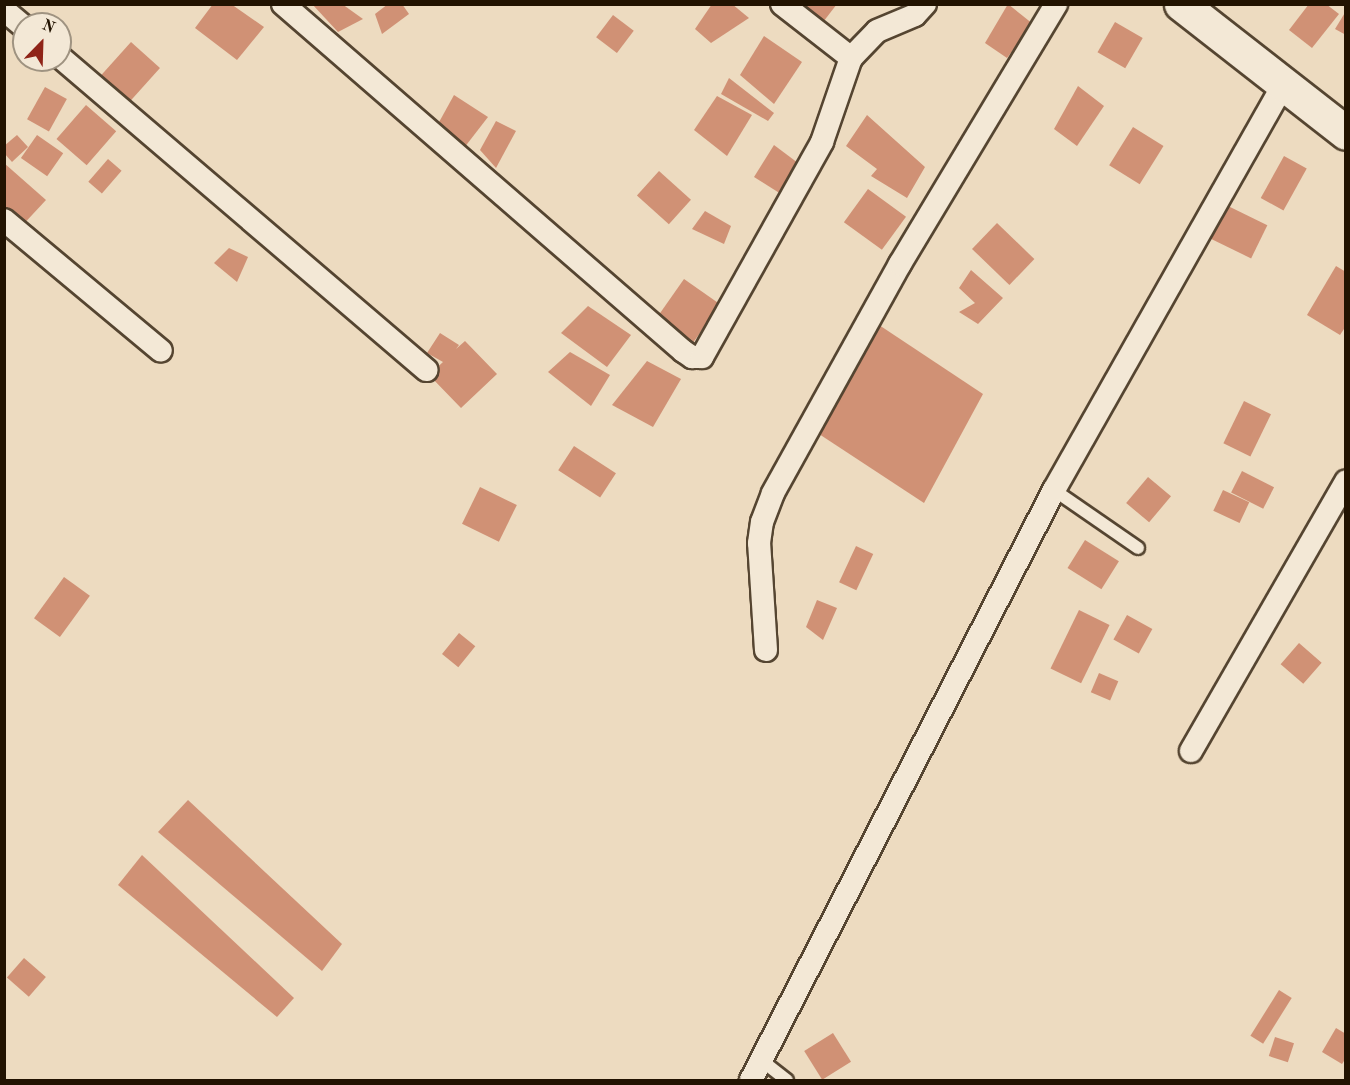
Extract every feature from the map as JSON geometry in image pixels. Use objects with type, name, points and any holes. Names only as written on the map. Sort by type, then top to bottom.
[{"type":"main road","points":[[1181,4],[1346,133]]},
{"type":"street","points":[[283,4],[692,357],[702,357],[709,349],[822,142],[852,58],[877,31],[915,15],[925,4]]},
{"type":"street","points":[[782,4],[852,58]]},
{"type":"street","points":[[766,650],[759,543],[762,522],[773,493],[900,264],[1056,4]]},
{"type":"street","points":[[72,67],[426,370]]},
{"type":"street","points":[[756,1070],[1054,490],[1283,86]]},
{"type":"street","points":[[4,220],[161,351]]},
{"type":"street","points":[[1191,750],[1346,482]]},
{"type":"lane","points":[[1054,490],[1138,548]]},
{"type":"lane","points":[[756,1070],[787,1080]]},
{"type":"building","points":[[213,4],[231,4],[264,27],[237,60],[195,28]]},
{"type":"building","points":[[312,4],[342,4],[363,19],[338,32]]},
{"type":"building","points":[[388,4],[402,4],[409,14],[382,34],[375,14]]},
{"type":"building","points":[[712,4],[732,4],[749,18],[711,43],[695,29]]},
{"type":"building","points":[[805,4],[837,4],[820,26]]},
{"type":"building","points":[[1008,4],[1033,24],[1007,58],[985,43]]},
{"type":"building","points":[[1309,4],[1326,4],[1339,14],[1312,48],[1289,30]]},
{"type":"building","points":[[1346,11],[1346,35],[1335,29]]},
{"type":"building","points":[[613,15],[634,31],[617,53],[596,37]]},
{"type":"building","points":[[1115,22],[1143,38],[1125,68],[1098,52]]},
{"type":"building","points":[[764,36],[802,62],[774,104],[740,75]]},
{"type":"building","points":[[131,42],[160,68],[129,103],[100,77]]},
{"type":"building","points":[[729,78],[774,113],[768,121],[721,94]]},
{"type":"building","points":[[1078,86],[1104,106],[1077,146],[1054,129]]},
{"type":"building","points":[[45,87],[67,99],[49,131],[27,119]]},
{"type":"building","points":[[454,95],[488,117],[464,148],[438,124]]},
{"type":"building","points":[[717,96],[752,115],[727,156],[694,130]]},
{"type":"building","points":[[86,105],[116,131],[87,165],[56,139]]},
{"type":"building","points":[[867,115],[925,167],[907,198],[871,176],[877,169],[846,146]]},
{"type":"building","points":[[496,121],[516,131],[496,168],[480,150]]},
{"type":"building","points":[[1133,127],[1164,146],[1140,184],[1109,165]]},
{"type":"building","points":[[17,135],[28,147],[12,162],[4,153],[4,146]]},
{"type":"building","points":[[37,135],[63,153],[47,176],[21,158]]},
{"type":"building","points":[[774,145],[802,166],[781,194],[754,177]]},
{"type":"building","points":[[1284,156],[1307,169],[1283,211],[1261,198]]},
{"type":"building","points":[[108,159],[122,171],[102,193],[88,182]]},
{"type":"building","points":[[4,163],[46,200],[19,229],[4,217]]},
{"type":"building","points":[[659,171],[691,200],[669,224],[637,196]]},
{"type":"building","points":[[868,189],[906,217],[882,250],[844,222]]},
{"type":"building","points":[[1226,205],[1267,225],[1251,258],[1210,238]]},
{"type":"building","points":[[705,211],[731,226],[724,244],[692,229]]},
{"type":"building","points":[[997,223],[1034,259],[1009,285],[972,249]]},
{"type":"building","points":[[229,248],[248,257],[237,282],[214,263]]},
{"type":"building","points":[[1336,266],[1346,272],[1346,326],[1340,335],[1307,315]]},
{"type":"building","points":[[971,270],[1003,298],[978,324],[959,312],[975,303],[959,288]]},
{"type":"building","points":[[684,279],[720,304],[693,344],[656,318]]},
{"type":"building","points":[[588,306],[631,335],[607,367],[561,333]]},
{"type":"building","points":[[876,323],[983,394],[924,503],[819,434]]},
{"type":"building","points":[[440,333],[459,345],[456,349],[465,341],[497,374],[461,408],[429,375],[443,362],[427,353]]},
{"type":"building","points":[[570,352],[610,375],[591,406],[548,372]]},
{"type":"building","points":[[647,361],[681,379],[653,427],[612,405]]},
{"type":"building","points":[[1244,401],[1271,414],[1250,456],[1223,443]]},
{"type":"building","points":[[574,446],[616,473],[600,498],[558,470]]},
{"type":"building","points":[[1242,471],[1274,487],[1263,509],[1231,492]]},
{"type":"building","points":[[1148,477],[1171,496],[1149,522],[1126,503]]},
{"type":"building","points":[[480,487],[517,505],[499,542],[462,524]]},
{"type":"building","points":[[1223,490],[1249,502],[1240,523],[1213,511]]},
{"type":"building","points":[[1085,540],[1119,561],[1101,589],[1068,568]]},
{"type":"building","points":[[856,546],[873,554],[856,590],[839,582]]},
{"type":"building","points":[[64,577],[90,596],[60,637],[34,618]]},
{"type":"building","points":[[817,600],[837,608],[823,640],[806,627]]},
{"type":"building","points":[[1079,610],[1110,625],[1081,683],[1051,668]]},
{"type":"building","points":[[1127,615],[1152,629],[1139,654],[1113,639]]},
{"type":"building","points":[[459,633],[475,646],[458,667],[442,654]]},
{"type":"building","points":[[1299,643],[1322,663],[1303,684],[1281,664]]},
{"type":"building","points":[[1099,673],[1118,681],[1110,701],[1091,692]]},
{"type":"building","points":[[188,800],[342,944],[322,971],[158,832]]},
{"type":"building","points":[[142,855],[294,998],[277,1017],[118,885]]},
{"type":"building","points":[[24,958],[46,977],[29,997],[7,978]]},
{"type":"building","points":[[1279,990],[1292,998],[1263,1044],[1250,1036]]},
{"type":"building","points":[[1336,1028],[1346,1034],[1346,1058],[1342,1064],[1322,1052]]},
{"type":"building","points":[[833,1033],[851,1062],[822,1080],[804,1051]]},
{"type":"building","points":[[1275,1037],[1294,1043],[1288,1062],[1269,1056]]}]
